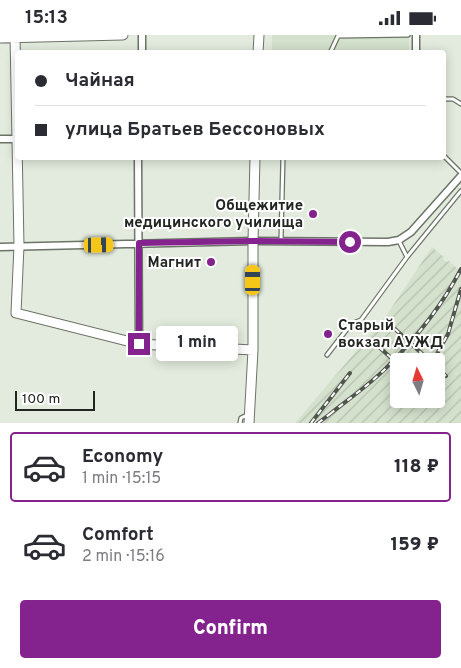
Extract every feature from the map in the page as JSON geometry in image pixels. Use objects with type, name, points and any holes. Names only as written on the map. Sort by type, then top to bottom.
[{"type":"street","points":[[0,38],[15,36],[123,35]]},
{"type":"street","points":[[142,35],[142,50]]},
{"type":"street","points":[[258,50],[259,35]]},
{"type":"street","points":[[416,35],[416,50]]},
{"type":"street","points":[[15,36],[15,50]]},
{"type":"street","points":[[0,139],[15,139]]},
{"type":"street","points":[[17,160],[19,246],[16,313],[139,344],[253,350]]},
{"type":"street","points":[[138,160],[139,344]]},
{"type":"street","points":[[249,419],[253,350],[255,160]]},
{"type":"street","points":[[0,247],[253,241],[388,242],[399,240],[411,232],[461,174]]},
{"type":"lane","points":[[331,50],[338,36],[408,35]]},
{"type":"lane","points":[[446,99],[453,99],[461,104]]},
{"type":"lane","points":[[446,158],[461,174]]},
{"type":"lane","points":[[281,241],[283,160]]},
{"type":"lane","points":[[327,355],[351,324],[361,320],[407,257],[461,191]]},
{"type":"lane","points":[[399,240],[407,257]]},
{"type":"lane","points":[[240,423],[241,418],[249,419]]},
{"type":"shaded area","points":[[272,35],[409,35],[409,50],[272,50]]},
{"type":"shaded area","points":[[432,247],[444,257],[443,259],[447,262],[449,261],[461,272],[461,423],[295,423],[386,316]]},
{"type":"railway","points":[[330,414],[375,378],[410,343],[438,307],[461,269]]},
{"type":"railway","points":[[437,353],[448,334],[461,289]]},
{"type":"railway","points":[[395,329],[421,353]]},
{"type":"railway","points":[[379,347],[390,357]]},
{"type":"railway","points":[[311,423],[350,373]]},
{"type":"railway","points":[[318,423],[334,411]]},
{"type":"place","name":"Общежитие медицинского училища","points":[[313,214]]},
{"type":"place","name":"Магнит","points":[[211,262]]},
{"type":"place","name":"Старый вокзал АУЖД","points":[[328,334]]},
{"type":"route","points":[[139,344],[139,243],[350,242]]}]
